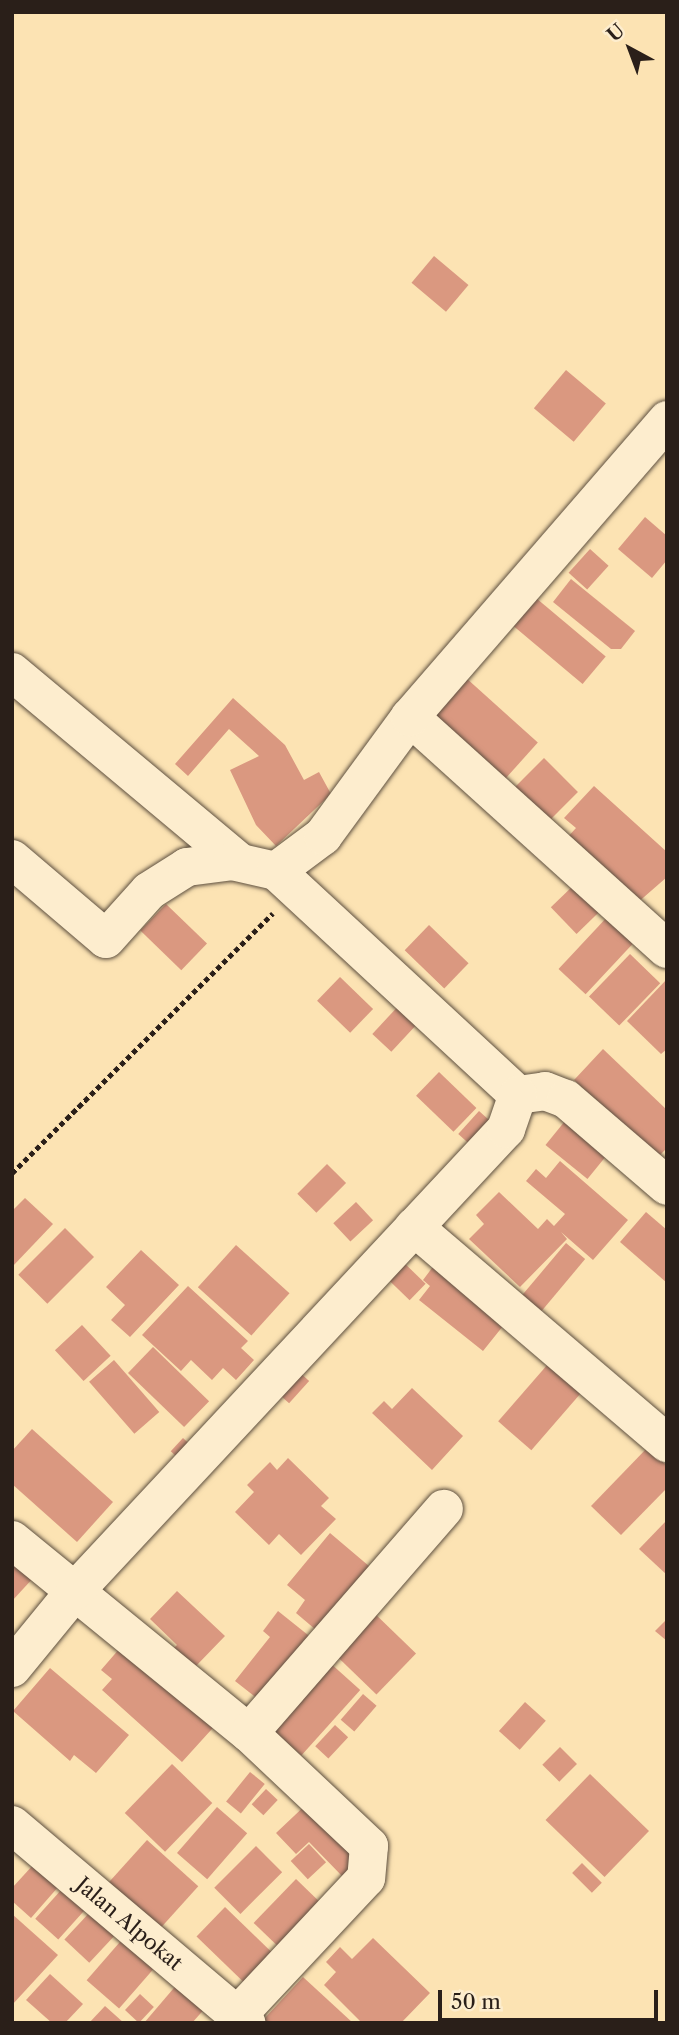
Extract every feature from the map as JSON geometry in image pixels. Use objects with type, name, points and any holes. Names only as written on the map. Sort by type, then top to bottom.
[{"type":"street","points":[[286,880],[323,836],[410,717],[667,420]]},
{"type":"street","points":[[12,672],[239,862],[286,880],[518,1095]]},
{"type":"street","points":[[410,717],[667,949]]},
{"type":"street","points":[[12,859],[107,939],[149,891],[187,867],[239,862]]},
{"type":"street","points":[[518,1095],[545,1091],[566,1099],[667,1186]]},
{"type":"street","points":[[12,1668],[75,1591],[506,1129],[518,1095]]},
{"type":"street","points":[[414,1227],[667,1443]]},
{"type":"street","points":[[249,1733],[444,1509]]},
{"type":"street","points":[[12,1540],[249,1733],[369,1846],[371,1864],[366,1878],[242,2019]]},
{"type":"street","name":"Jalan Alpokat","points":[[12,1825],[242,2019]]},
{"type":"path","points":[[12,1173],[286,880]]},
{"type":"building","points":[[434,256],[468,285],[446,312],[412,283]]},
{"type":"building","points":[[566,370],[606,403],[574,442],[534,408]]},
{"type":"building","points":[[645,517],[667,536],[667,560],[652,578],[618,549]]},
{"type":"building","points":[[590,549],[609,566],[587,590],[569,573]]},
{"type":"building","points":[[571,579],[635,631],[621,649],[611,649],[553,602]]},
{"type":"building","points":[[536,598],[606,656],[583,684],[513,626]]},
{"type":"building","points":[[465,677],[538,743],[498,786],[426,721]]},
{"type":"building","points":[[233,698],[285,745],[304,780],[319,772],[331,794],[276,846],[256,825],[230,770],[259,756],[229,729],[188,776],[175,764]]},
{"type":"building","points":[[544,758],[578,792],[548,822],[514,788]]},
{"type":"building","points":[[594,786],[667,852],[667,877],[636,904],[566,839],[576,828],[564,818]]},
{"type":"building","points":[[576,883],[602,910],[577,934],[551,907]]},
{"type":"building","points":[[166,904],[207,944],[181,970],[140,931]]},
{"type":"building","points":[[609,915],[636,940],[586,994],[559,969]]},
{"type":"building","points":[[429,925],[469,963],[444,988],[405,950]]},
{"type":"building","points":[[630,954],[660,983],[619,1026],[589,996]]},
{"type":"building","points":[[340,977],[373,1009],[350,1033],[317,1001]]},
{"type":"building","points":[[667,979],[667,1049],[661,1054],[627,1021]]},
{"type":"building","points":[[403,1001],[422,1019],[391,1052],[372,1034]]},
{"type":"building","points":[[603,1049],[667,1110],[667,1148],[657,1158],[574,1080]]},
{"type":"building","points":[[439,1072],[476,1108],[453,1132],[416,1096]]},
{"type":"building","points":[[479,1111],[490,1121],[469,1144],[458,1134]]},
{"type":"building","points":[[565,1121],[607,1155],[587,1179],[545,1145]]},
{"type":"building","points":[[560,1161],[628,1220],[593,1260],[561,1232],[567,1239],[520,1287],[469,1239],[484,1224],[476,1215],[499,1192],[538,1229],[547,1219],[554,1226],[565,1214],[526,1181],[536,1169],[546,1178]]},
{"type":"building","points":[[327,1164],[346,1183],[316,1213],[297,1194]]},
{"type":"building","points":[[25,1198],[53,1224],[12,1267],[12,1211]]},
{"type":"building","points":[[356,1202],[373,1220],[350,1241],[333,1223]]},
{"type":"building","points":[[646,1212],[667,1230],[667,1283],[620,1242]]},
{"type":"building","points":[[65,1228],[94,1257],[47,1304],[18,1275]]},
{"type":"building","points":[[566,1243],[585,1259],[541,1312],[522,1296]]},
{"type":"building","points":[[236,1245],[290,1293],[251,1336],[198,1287]]},
{"type":"building","points":[[141,1250],[179,1285],[130,1337],[111,1320],[125,1305],[106,1287]]},
{"type":"building","points":[[399,1258],[426,1284],[410,1300],[383,1275]]},
{"type":"building","points":[[435,1264],[507,1321],[483,1351],[419,1300],[430,1286],[423,1280]]},
{"type":"building","points":[[188,1286],[248,1341],[241,1348],[254,1360],[236,1380],[223,1368],[212,1380],[191,1360],[181,1371],[142,1335]]},
{"type":"building","points":[[82,1325],[111,1356],[84,1381],[55,1350]]},
{"type":"building","points":[[153,1347],[209,1401],[184,1427],[128,1373]]},
{"type":"building","points":[[114,1360],[159,1412],[134,1434],[89,1382]]},
{"type":"building","points":[[548,1364],[581,1393],[531,1450],[498,1421]]},
{"type":"building","points":[[298,1371],[309,1381],[289,1403],[278,1393]]},
{"type":"building","points":[[412,1388],[463,1436],[432,1470],[372,1413],[384,1401],[392,1409]]},
{"type":"building","points":[[32,1429],[113,1502],[77,1542],[12,1484],[12,1451]]},
{"type":"building","points":[[183,1438],[195,1449],[182,1462],[171,1451]]},
{"type":"building","points":[[648,1447],[667,1466],[667,1488],[621,1535],[591,1506]]},
{"type":"building","points":[[288,1458],[329,1498],[321,1506],[336,1519],[301,1555],[279,1534],[269,1545],[235,1512],[254,1492],[247,1485],[270,1462],[277,1470]]},
{"type":"building","points":[[667,1520],[667,1575],[639,1549]]},
{"type":"building","points":[[330,1533],[376,1572],[322,1635],[296,1613],[305,1600],[287,1585]]},
{"type":"building","points":[[12,1555],[35,1576],[12,1601]]},
{"type":"building","points":[[177,1591],[225,1636],[196,1666],[169,1653],[177,1645],[150,1619]]},
{"type":"building","points":[[370,1609],[416,1653],[376,1694],[330,1650]]},
{"type":"building","points":[[278,1611],[313,1639],[263,1703],[235,1681],[270,1637],[263,1631]]},
{"type":"building","points":[[667,1619],[667,1641],[655,1631]]},
{"type":"building","points":[[120,1648],[221,1719],[182,1762],[102,1690],[112,1679],[101,1670]]},
{"type":"building","points":[[329,1662],[360,1690],[301,1756],[270,1727]]},
{"type":"building","points":[[50,1668],[129,1735],[96,1773],[74,1755],[70,1761],[13,1711]]},
{"type":"building","points":[[363,1694],[377,1706],[354,1731],[341,1720]]},
{"type":"building","points":[[525,1702],[546,1721],[520,1750],[499,1731]]},
{"type":"building","points":[[335,1725],[348,1737],[328,1758],[315,1746]]},
{"type":"building","points":[[560,1747],[577,1764],[559,1782],[542,1765]]},
{"type":"building","points":[[172,1764],[212,1803],[165,1852],[125,1813]]},
{"type":"building","points":[[250,1772],[265,1784],[241,1813],[226,1802]]},
{"type":"building","points":[[590,1774],[649,1831],[605,1877],[546,1820]]},
{"type":"building","points":[[266,1789],[278,1800],[263,1815],[252,1804]]},
{"type":"building","points":[[312,1799],[364,1855],[342,1876],[309,1842],[296,1854],[276,1833]]},
{"type":"building","points":[[217,1807],[247,1833],[207,1879],[177,1853]]},
{"type":"building","points":[[147,1840],[198,1886],[158,1931],[107,1885]]},
{"type":"building","points":[[309,1844],[326,1862],[308,1879],[291,1861]]},
{"type":"building","points":[[256,1846],[282,1872],[240,1914],[214,1888]]},
{"type":"building","points":[[582,1863],[602,1883],[592,1893],[572,1873]]},
{"type":"building","points":[[34,1864],[59,1886],[31,1918],[12,1901],[12,1888]]},
{"type":"building","points":[[296,1879],[323,1905],[280,1949],[254,1923]]},
{"type":"building","points":[[62,1889],[85,1910],[58,1939],[35,1919]]},
{"type":"building","points":[[225,1907],[278,1958],[250,1988],[197,1936]]},
{"type":"building","points":[[91,1911],[116,1934],[89,1963],[64,1940]]},
{"type":"building","points":[[12,1914],[58,1955],[12,2005]]},
{"type":"building","points":[[126,1935],[158,1963],[119,2008],[87,1980]]},
{"type":"building","points":[[373,1938],[430,1993],[401,2023],[362,2023],[324,1985],[336,1972],[326,1962],[340,1947],[352,1959]]},
{"type":"building","points":[[50,1974],[83,2004],[65,2023],[52,2023],[26,2000]]},
{"type":"building","points":[[303,1977],[353,2023],[268,2023],[264,2019]]},
{"type":"building","points":[[179,1982],[207,2006],[192,2023],[144,2023]]},
{"type":"building","points":[[140,1994],[154,2007],[139,2023],[125,2010]]},
{"type":"building","points":[[105,2006],[124,2023],[89,2023]]}]
